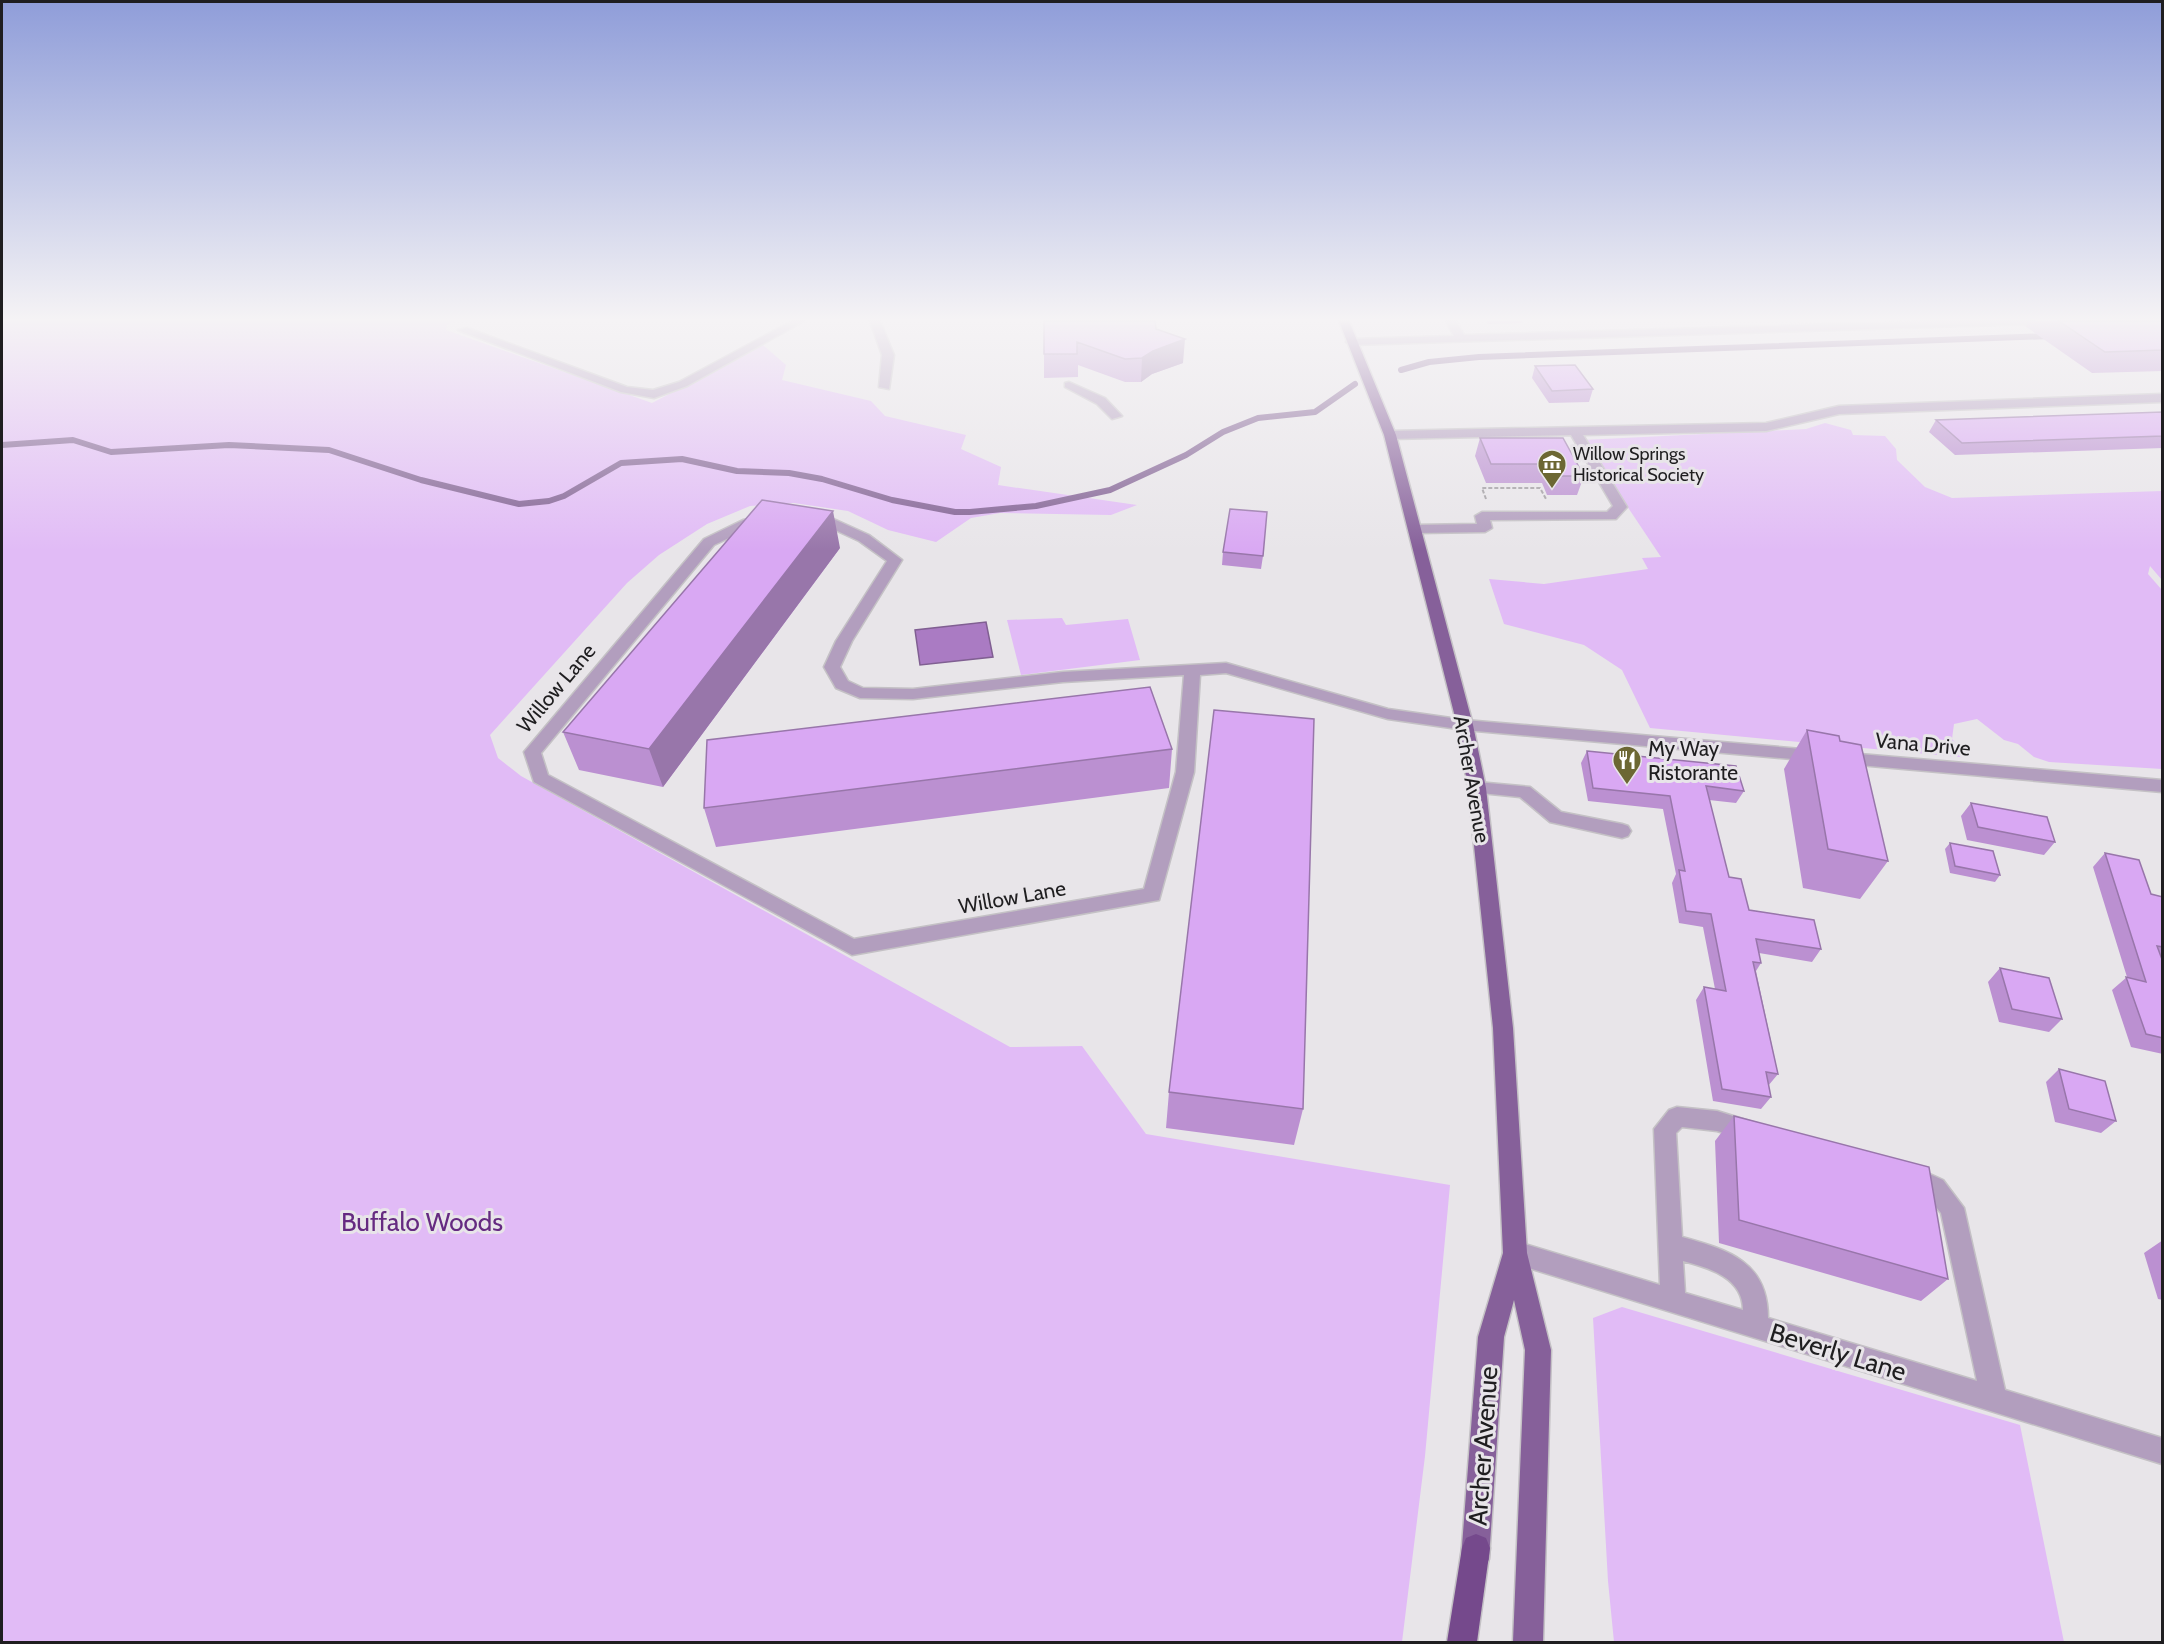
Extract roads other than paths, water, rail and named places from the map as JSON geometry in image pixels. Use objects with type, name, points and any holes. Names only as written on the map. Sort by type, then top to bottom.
[{"type":"highway","points":[[1464,1642],[1476,1548]]},
{"type":"main road","name":"Archer Avenue","points":[[1375,398],[1390,435],[1416,529],[1465,725],[1477,788],[1503,1028],[1515,1253],[1538,1350],[1528,1642]]},
{"type":"main road","name":"Archer Avenue","points":[[1476,1548],[1491,1337],[1515,1253]]},
{"type":"street","points":[[1094,398],[1116,416]]},
{"type":"street","points":[[1390,435],[1576,433],[1766,427],[1839,410],[2163,398]]},
{"type":"street","points":[[1416,529],[1485,528],[1482,516],[1611,516],[1620,507],[1576,433]]},
{"type":"street","name":"Willow Lane","points":[[1192,670],[1185,772],[1152,895],[852,947],[540,778],[532,752],[709,542],[748,523],[786,517],[822,519],[864,538],[894,560],[844,641],[832,667],[842,684],[860,693],[913,694],[1063,677],[1226,668],[1265,677],[1335,701],[1377,711],[1465,725]]},
{"type":"street","name":"Vana Drive","points":[[1465,725],[1880,764],[2163,786]]},
{"type":"street","points":[[1477,788],[1524,791],[1556,817],[1622,831]]},
{"type":"street","points":[[1673,1301],[1665,1129],[1677,1117],[1717,1122],[1774,1138]]},
{"type":"street","points":[[1888,1170],[1911,1176],[1935,1188],[1952,1208],[1994,1400]]},
{"type":"street","points":[[1670,1246],[1711,1258],[1740,1272],[1755,1296],[1756,1327]]},
{"type":"street","name":"Beverly Lane","points":[[1515,1253],[2163,1451]]},
{"type":"waterway","points":[[2,445],[73,440],[111,452],[229,445],[329,450],[421,480],[519,504],[549,501],[564,496],[621,463],[682,459],[737,471],[789,473],[822,479],[892,500],[955,512],[970,512],[1036,506],[1110,490],[1186,455],[1223,432],[1258,418],[1315,412],[1335,398]]},
{"type":"place","name":"Willow Springs Historical Society","points":[[1552,490]]},
{"type":"place","name":"My Way Ristorante","points":[[1627,786]]},
{"type":"park label","name":"Buffalo Woods","points":[[422,1222]]}]
